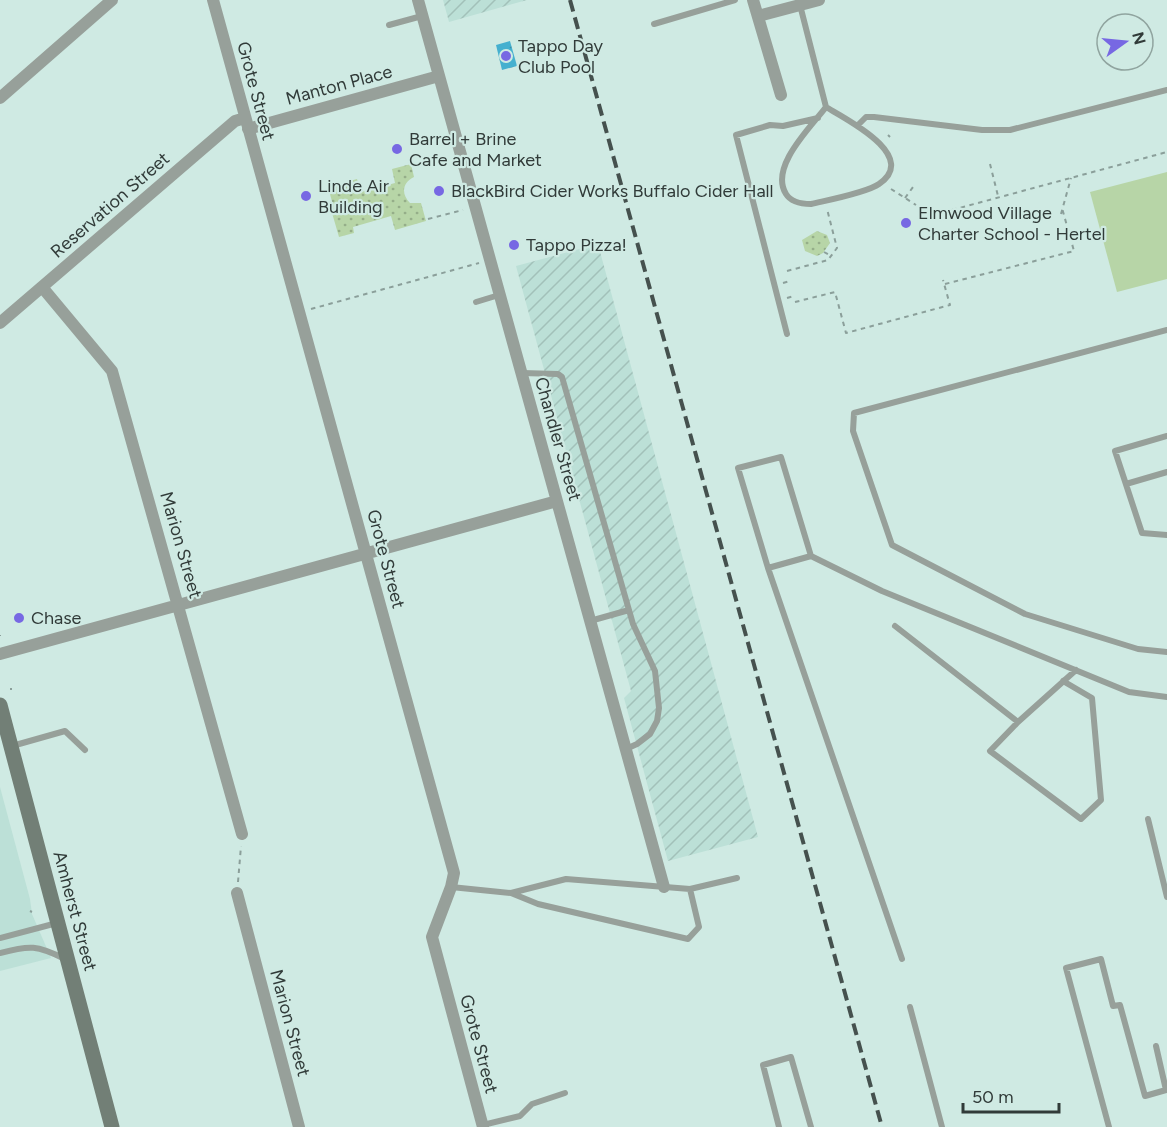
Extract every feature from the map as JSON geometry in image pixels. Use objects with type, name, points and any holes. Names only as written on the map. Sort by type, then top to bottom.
[{"type":"street","points":[[0,98],[112,0]]},
{"type":"street","name":"Grote Street","points":[[213,0],[454,873],[432,937],[482,1126]]},
{"type":"street","name":"Chandler Street","points":[[418,0],[664,887]]},
{"type":"street","points":[[753,0],[781,95]]},
{"type":"street","points":[[758,16],[819,0]]},
{"type":"street","name":"Manton Place","points":[[247,123],[439,76]]},
{"type":"street","name":"Reservation Street","points":[[0,323],[235,121],[247,123]]},
{"type":"street","name":"Marion Street","points":[[42,287],[112,371],[242,834]]},
{"type":"street","points":[[0,654],[557,501]]},
{"type":"street","name":"Amherst Street","points":[[0,705],[112,1127]]},
{"type":"street","name":"Marion Street","points":[[237,893],[299,1127]]},
{"type":"lane","points":[[654,24],[735,0]]},
{"type":"lane","points":[[800,5],[826,107],[857,126],[887,150],[890,162],[890,171],[885,179],[873,188],[803,204],[787,196],[782,185],[782,176],[799,140],[826,107]]},
{"type":"lane","points":[[389,25],[423,16]]},
{"type":"lane","points":[[857,126],[866,117],[874,117],[982,130],[1010,130],[1167,90]]},
{"type":"lane","points":[[787,334],[736,135],[770,125],[783,126],[819,117]]},
{"type":"lane","points":[[476,302],[500,295]]},
{"type":"lane","points":[[1167,330],[854,413],[853,431],[892,545],[1025,614],[1138,649],[1167,652]]},
{"type":"lane","points":[[522,373],[558,374],[562,377],[633,624],[655,671],[659,708],[657,721],[650,734],[626,749]]},
{"type":"lane","points":[[1167,436],[1115,451],[1142,533],[1167,536]]},
{"type":"lane","points":[[811,556],[781,457],[738,468],[768,568],[902,959]]},
{"type":"lane","points":[[1126,484],[1167,472]]},
{"type":"lane","points":[[768,568],[811,556],[882,591],[1129,692],[1167,697]]},
{"type":"lane","points":[[590,621],[629,610]]},
{"type":"lane","points":[[896,626],[1018,722]]},
{"type":"lane","points":[[1063,681],[1092,698],[1101,800],[1081,819],[990,751],[1018,722],[1063,681],[1076,670]]},
{"type":"lane","points":[[11,746],[65,731],[85,750]]},
{"type":"lane","points":[[1148,819],[1167,897]]},
{"type":"lane","points":[[511,893],[566,879],[690,888],[737,878]]},
{"type":"lane","points":[[451,887],[511,893],[538,904],[688,939],[699,927],[690,888]]},
{"type":"lane","points":[[0,938],[57,922]]},
{"type":"lane","points":[[0,953],[30,946],[49,951],[68,960]]},
{"type":"lane","points":[[1109,1127],[1066,968],[1101,959],[1113,1006],[1120,1005],[1145,1096],[1166,1090],[1156,1046]]},
{"type":"lane","points":[[910,1006],[942,1127]]},
{"type":"lane","points":[[779,1127],[763,1065],[791,1057],[811,1127]]},
{"type":"lane","points":[[482,1126],[520,1116],[532,1104],[565,1094]]},
{"type":"path","points":[[952,210],[1167,152]]},
{"type":"path","points":[[990,164],[999,197]]},
{"type":"path","points":[[1061,214],[1071,178]]},
{"type":"path","points":[[905,198],[913,187]]},
{"type":"path","points":[[891,189],[916,205]]},
{"type":"path","points":[[787,271],[828,260],[837,248],[826,207]]},
{"type":"path","points":[[428,219],[469,208]]},
{"type":"path","points":[[945,285],[1074,250],[1062,208]]},
{"type":"path","points":[[824,252],[831,256]]},
{"type":"path","points":[[299,312],[490,260]]},
{"type":"path","points":[[795,302],[835,291],[846,333],[950,305],[944,280]]},
{"type":"path","points":[[237,893],[242,834]]},
{"type":"path","points":[[285,1022],[293,1020]]},
{"type":"shaded area","points":[[443,0],[527,0],[449,22]]},
{"type":"shaded area","points":[[598,244],[758,837],[668,861],[624,698],[631,691],[516,266]]},
{"type":"shaded area","points":[[0,787],[32,914],[51,958],[0,971]]},
{"type":"green space","points":[[411,164],[414,177],[405,185],[404,192],[410,203],[421,203],[426,221],[395,230],[391,216],[353,227],[354,233],[339,237],[330,206],[333,205],[328,187],[357,179],[361,192],[395,183],[392,169]]},
{"type":"green space","points":[[1167,172],[1167,279],[1117,292],[1090,192]]},
{"type":"green space","points":[[817,231],[827,235],[830,243],[823,253],[817,256],[805,251],[802,240]]},
{"type":"water","name":"Tappo Day Club Pool","points":[[510,41],[517,66],[502,70],[496,45]]},
{"type":"railway","points":[[570,0],[882,1127]]},
{"type":"place","name":"Tappo Day Club Pool","points":[[506,56]]},
{"type":"place","name":"Barrel + Brine Cafe and Market","points":[[397,149]]},
{"type":"place","name":"BlackBird Cider Works Buffalo Cider Hall","points":[[439,191]]},
{"type":"place","name":"Linde Air Building","points":[[306,196]]},
{"type":"place","name":"Elmwood Village Charter School - Hertel","points":[[906,223]]},
{"type":"place","name":"Tappo Pizza!","points":[[514,245]]},
{"type":"place","name":"Chase","points":[[19,618]]}]
